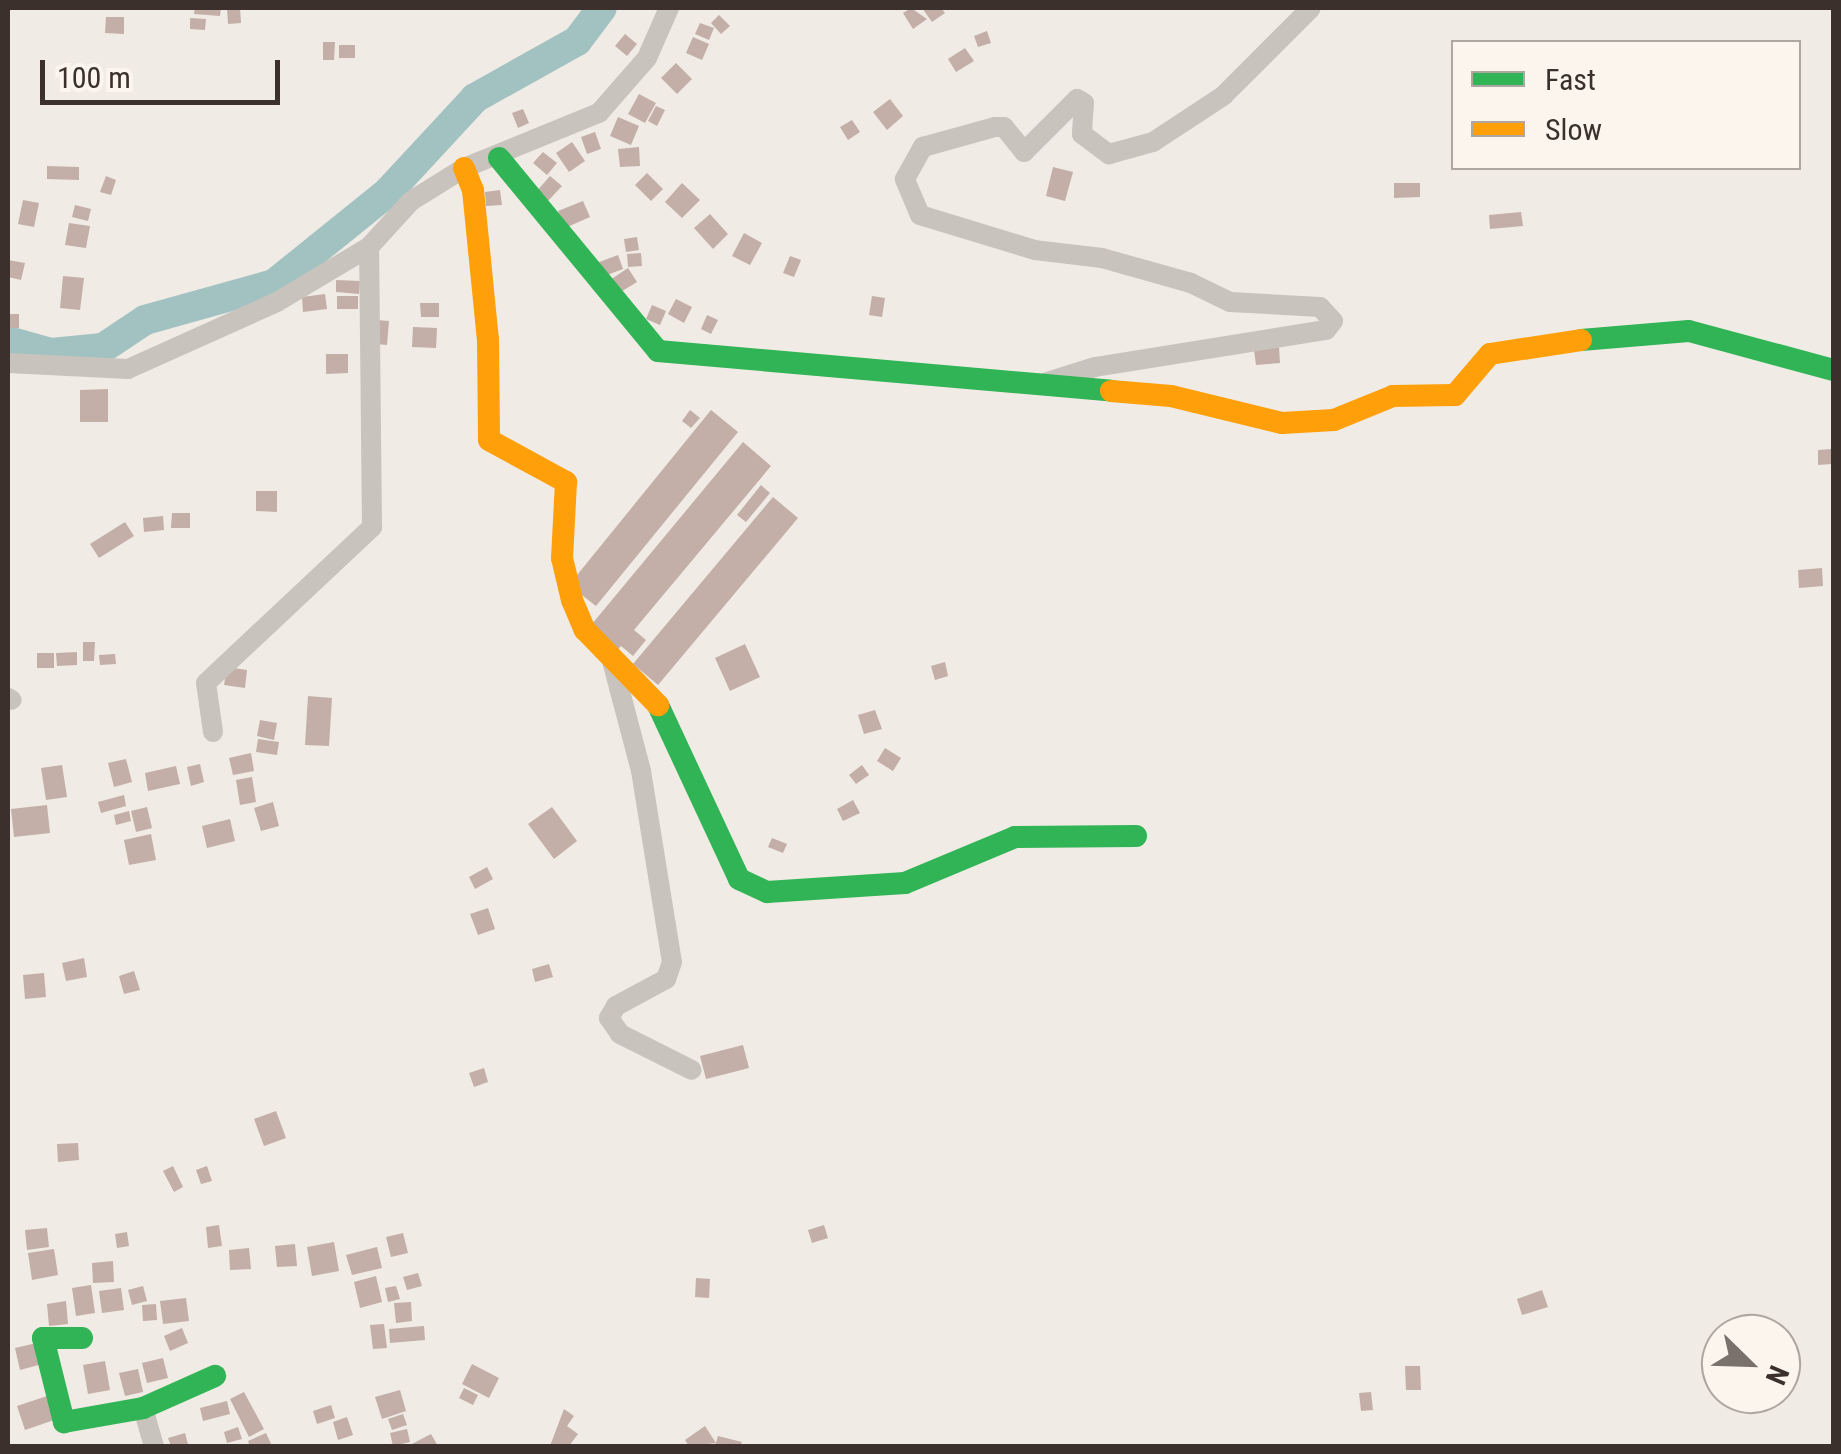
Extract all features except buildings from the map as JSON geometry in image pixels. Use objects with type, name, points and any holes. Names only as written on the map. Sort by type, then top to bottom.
[{"type":"street","points":[[8,362],[128,370],[277,302],[369,247],[411,201],[464,168],[499,158],[612,102],[647,58],[668,8]]},
{"type":"street","points":[[1036,385],[1095,367],[1326,330],[1333,322],[1320,307],[1230,302],[1191,283],[1102,258],[1035,250],[920,215],[905,179],[923,147],[994,127],[1004,128],[1024,152],[1077,99],[1084,102],[1082,134],[1109,154],[1153,142],[1223,96],[1311,8]]},
{"type":"street","points":[[499,158],[658,351],[1171,396],[1282,423],[1334,420],[1393,396],[1455,395],[1490,354],[1565,340],[1689,331],[1834,370]]},
{"type":"street","points":[[464,168],[472,190],[488,339],[488,440],[499,451],[566,482],[563,575],[585,630],[636,675],[679,735],[715,836],[739,879],[767,892],[905,883],[1015,837],[1136,836]]},
{"type":"street","points":[[212,732],[206,684],[372,527],[369,247]]},
{"type":"street","points":[[610,654],[641,771],[672,962],[666,980],[616,1006],[609,1018],[620,1034],[692,1070]]},
{"type":"street","points":[[82,1338],[44,1338],[64,1422],[143,1408],[215,1376]]},
{"type":"street","points":[[143,1408],[154,1446]]},
{"type":"waterway","points":[[8,341],[51,353],[103,348],[145,320],[274,284],[388,192],[475,98],[577,41],[602,8]]},
{"type":"traffic: fast","points":[[499,158],[658,351],[1111,391]]},
{"type":"traffic: fast","points":[[1581,340],[1689,331],[1834,370]]},
{"type":"traffic: fast","points":[[658,705],[739,879],[767,892],[905,883],[1015,837],[1136,836]]},
{"type":"traffic: fast","points":[[82,1338],[43,1338],[64,1422],[143,1408],[215,1376]]},
{"type":"traffic: slow","points":[[464,168],[473,190],[488,339],[489,440],[566,482],[562,558],[572,600],[585,630],[658,705]]},
{"type":"traffic: slow","points":[[1111,391],[1171,396],[1282,423],[1334,420],[1393,396],[1455,395],[1490,354],[1581,340]]}]
